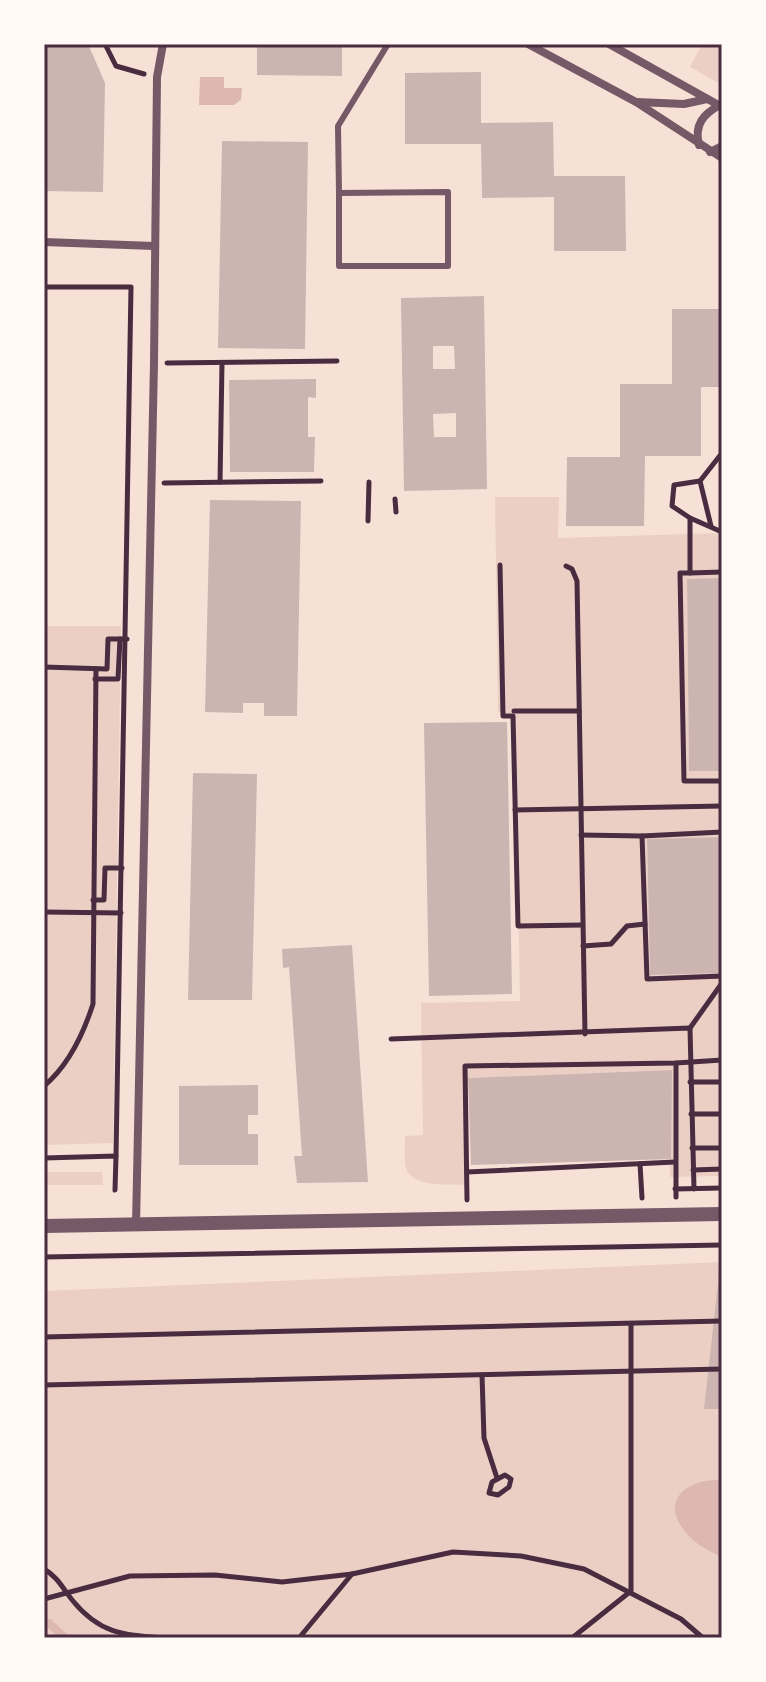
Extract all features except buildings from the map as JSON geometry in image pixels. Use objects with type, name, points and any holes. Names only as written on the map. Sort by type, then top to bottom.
[{"type":"street","points":[[136,1225],[157,77],[163,44]]},
{"type":"street","points":[[528,44],[636,102],[722,158]]},
{"type":"street","points":[[609,44],[721,106]]},
{"type":"street","points":[[636,102],[684,104],[707,99]]},
{"type":"street","points":[[699,145],[699,123],[709,111],[721,106]]},
{"type":"street","points":[[710,152],[722,146]]},
{"type":"street","points":[[44,242],[154,246]]},
{"type":"street","points":[[44,1226],[722,1214]]},
{"type":"lane","points":[[339,193],[448,192],[448,266],[339,266],[338,126],[388,44]]},
{"type":"path","points":[[105,44],[116,66],[157,77]]},
{"type":"path","points":[[44,287],[131,287],[115,1190]]},
{"type":"path","points":[[154,363],[337,361]]},
{"type":"path","points":[[220,482],[222,363]]},
{"type":"path","points":[[722,453],[700,481],[674,485],[672,506],[722,532]]},
{"type":"path","points":[[151,483],[321,481]]},
{"type":"path","points":[[700,481],[711,526]]},
{"type":"path","points":[[368,521],[369,482]]},
{"type":"path","points":[[395,499],[396,512]]},
{"type":"path","points":[[690,518],[690,573]]},
{"type":"path","points":[[500,565],[503,716],[513,716],[518,926],[582,925]]},
{"type":"path","points":[[566,566],[572,569],[577,581],[585,1034]]},
{"type":"path","points":[[722,572],[680,573],[684,781],[722,781]]},
{"type":"path","points":[[44,667],[107,669],[108,639],[148,640]]},
{"type":"path","points":[[95,679],[118,679],[123,639]]},
{"type":"path","points":[[44,1086],[70,1057],[85,1029],[93,1004],[96,669]]},
{"type":"path","points":[[514,711],[579,711]]},
{"type":"path","points":[[515,810],[722,806]]},
{"type":"path","points":[[581,835],[722,832]]},
{"type":"path","points":[[642,836],[647,979],[722,976]]},
{"type":"path","points":[[93,900],[104,900],[105,868],[122,868]]},
{"type":"path","points":[[44,912],[122,913]]},
{"type":"path","points":[[583,946],[611,944],[627,926],[645,924]]},
{"type":"path","points":[[694,1189],[690,1028],[722,983]]},
{"type":"path","points":[[391,1039],[690,1028]]},
{"type":"path","points":[[468,1219],[465,1066],[722,1060]]},
{"type":"path","points":[[675,1174],[676,1063]]},
{"type":"path","points":[[690,1082],[722,1082]]},
{"type":"path","points":[[691,1114],[722,1114]]},
{"type":"path","points":[[692,1148],[722,1148]]},
{"type":"path","points":[[44,1158],[116,1156]]},
{"type":"path","points":[[467,1172],[675,1162]]},
{"type":"path","points":[[640,1164],[642,1215]]},
{"type":"path","points":[[693,1170],[722,1169]]},
{"type":"path","points":[[675,1189],[722,1188]]},
{"type":"path","points":[[44,1257],[722,1245]]},
{"type":"path","points":[[44,1337],[722,1321]]},
{"type":"path","points":[[631,1324],[631,1591]]},
{"type":"path","points":[[44,1385],[722,1369]]},
{"type":"path","points":[[482,1375],[484,1438],[497,1478]]},
{"type":"path","points":[[507,1475],[511,1482],[502,1493],[493,1495],[489,1488],[497,1478],[507,1475]]},
{"type":"path","points":[[44,1599],[130,1576],[215,1575],[282,1582],[352,1574],[453,1552],[480,1553],[521,1556],[584,1569],[681,1619],[703,1638]]},
{"type":"path","points":[[44,1569],[55,1576],[83,1613],[102,1628],[127,1635],[163,1638]]},
{"type":"path","points":[[299,1638],[352,1574]]},
{"type":"path","points":[[572,1638],[631,1591]]},
{"type":"shaded area","points":[[702,44],[722,44],[722,85],[690,67]]},
{"type":"shaded area","points":[[200,77],[224,77],[224,88],[242,88],[241,100],[234,105],[199,105]]},
{"type":"shaded area","points":[[495,497],[559,497],[558,538],[722,533],[722,578],[687,580],[689,771],[722,771],[722,837],[647,840],[650,975],[722,973],[722,1176],[670,1177],[671,1070],[468,1078],[466,1185],[423,1182],[406,1168],[405,1136],[423,1135],[421,1003],[520,1001],[515,714],[498,712]]},
{"type":"shaded area","points":[[44,626],[121,626],[113,1143],[44,1145]]},
{"type":"shaded area","points":[[44,1172],[102,1172],[103,1185],[44,1185]]},
{"type":"shaded area","points":[[722,1262],[722,1638],[44,1638],[44,1291]]},
{"type":"shaded area","points":[[722,1480],[722,1557],[690,1537],[680,1525],[675,1504],[686,1488],[696,1483]]},
{"type":"waterway","points":[[49,1623],[65,1638]]}]
